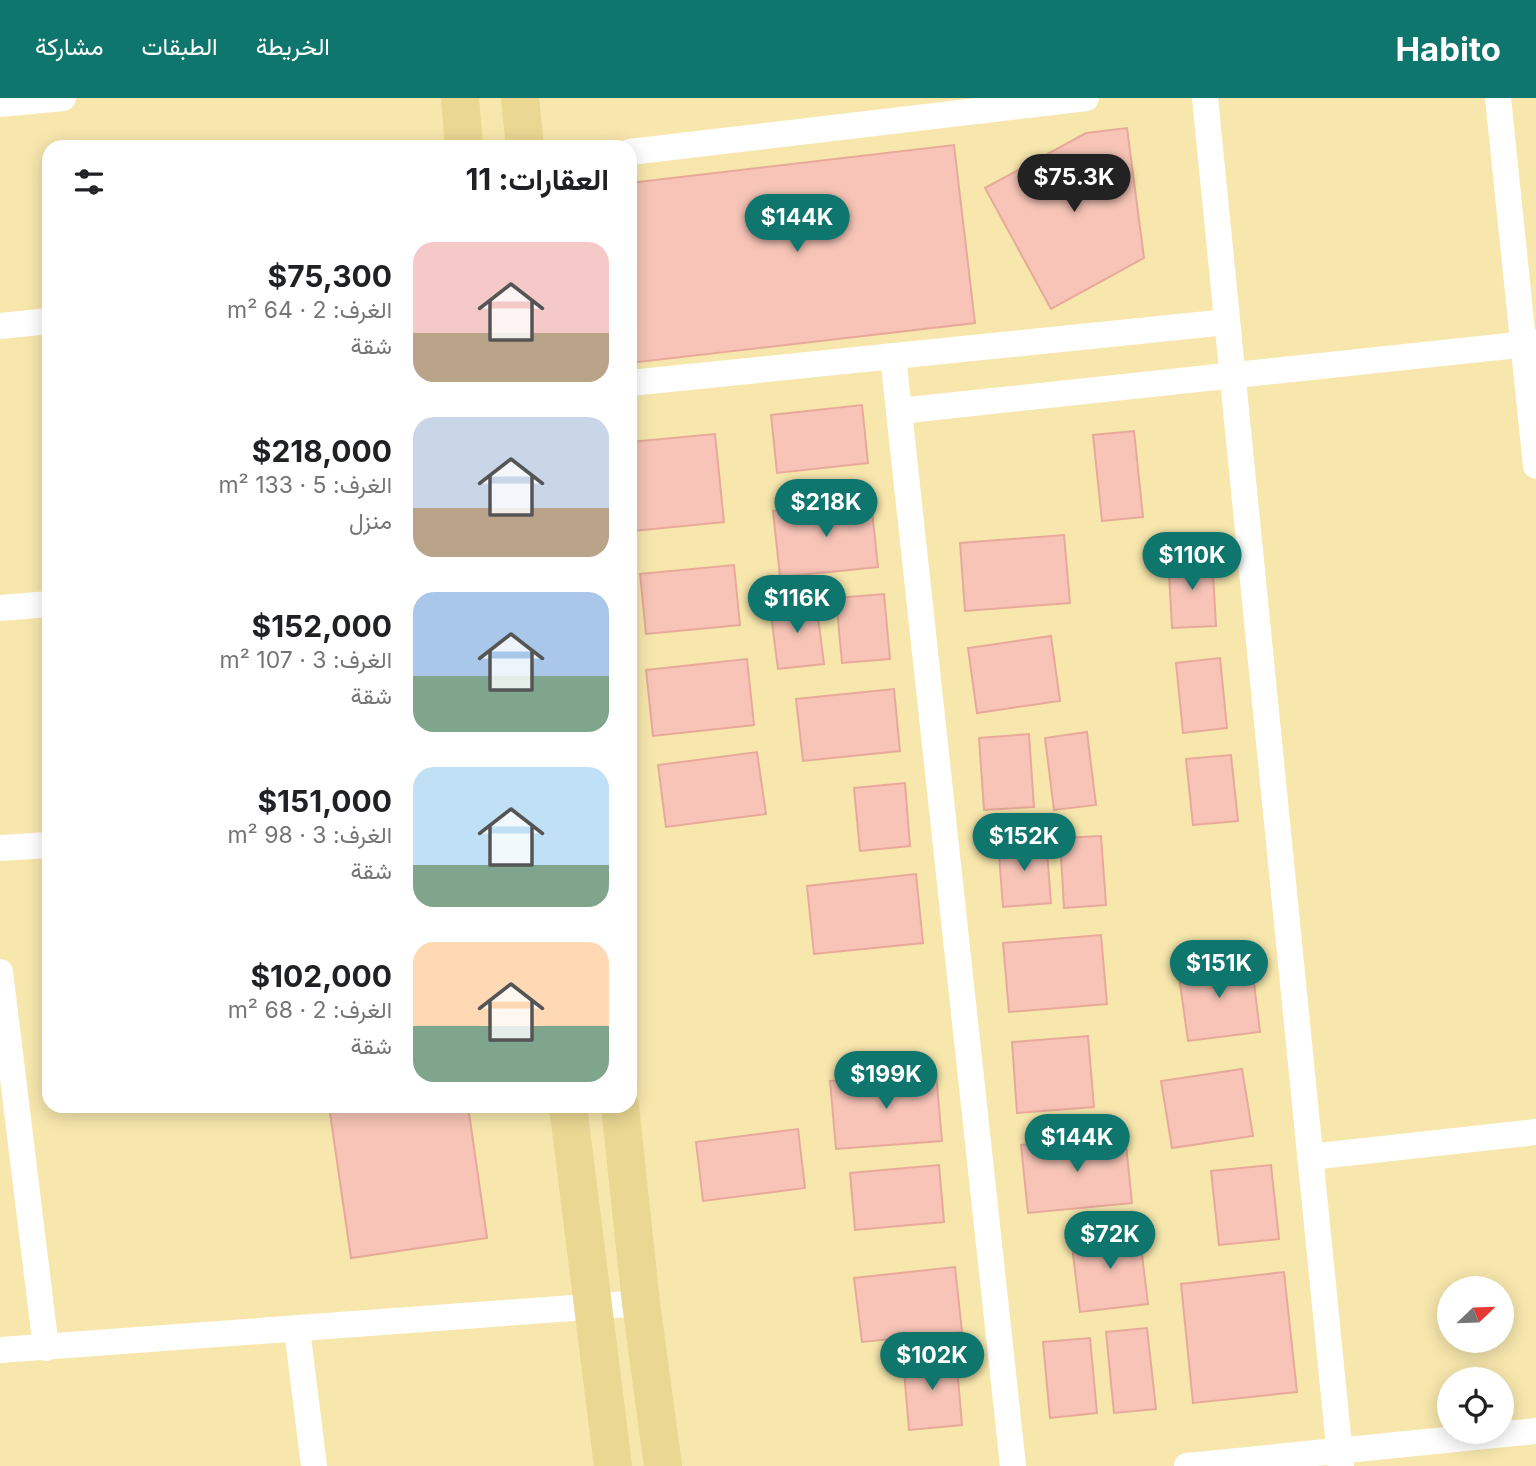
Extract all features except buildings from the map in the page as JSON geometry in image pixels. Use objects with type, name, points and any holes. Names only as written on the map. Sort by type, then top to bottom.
[{"type":"main road","points":[[460,98],[463,140]]},
{"type":"main road","points":[[520,98],[524,140]]},
{"type":"main road","points":[[569,1113],[613,1466]]},
{"type":"main road","points":[[621,1113],[641,1303],[663,1466]]},
{"type":"street","points":[[0,104],[63,98]]},
{"type":"street","points":[[637,151],[1013,102],[1086,98]]},
{"type":"street","points":[[1205,98],[1340,1459]]},
{"type":"street","points":[[1498,98],[1530,343],[1536,467]]},
{"type":"street","points":[[0,326],[42,322]]},
{"type":"street","points":[[637,382],[1227,322]]},
{"type":"street","points":[[899,411],[1530,343]]},
{"type":"street","points":[[893,356],[1013,1466]]},
{"type":"street","points":[[0,608],[42,605]]},
{"type":"street","points":[[0,848],[42,845]]},
{"type":"street","points":[[0,973],[46,1348]]},
{"type":"street","points":[[1310,1157],[1536,1132]]},
{"type":"street","points":[[0,1350],[641,1303]]},
{"type":"street","points":[[297,1329],[314,1466]]},
{"type":"street","points":[[1187,1466],[1340,1459],[1536,1431]]}]
